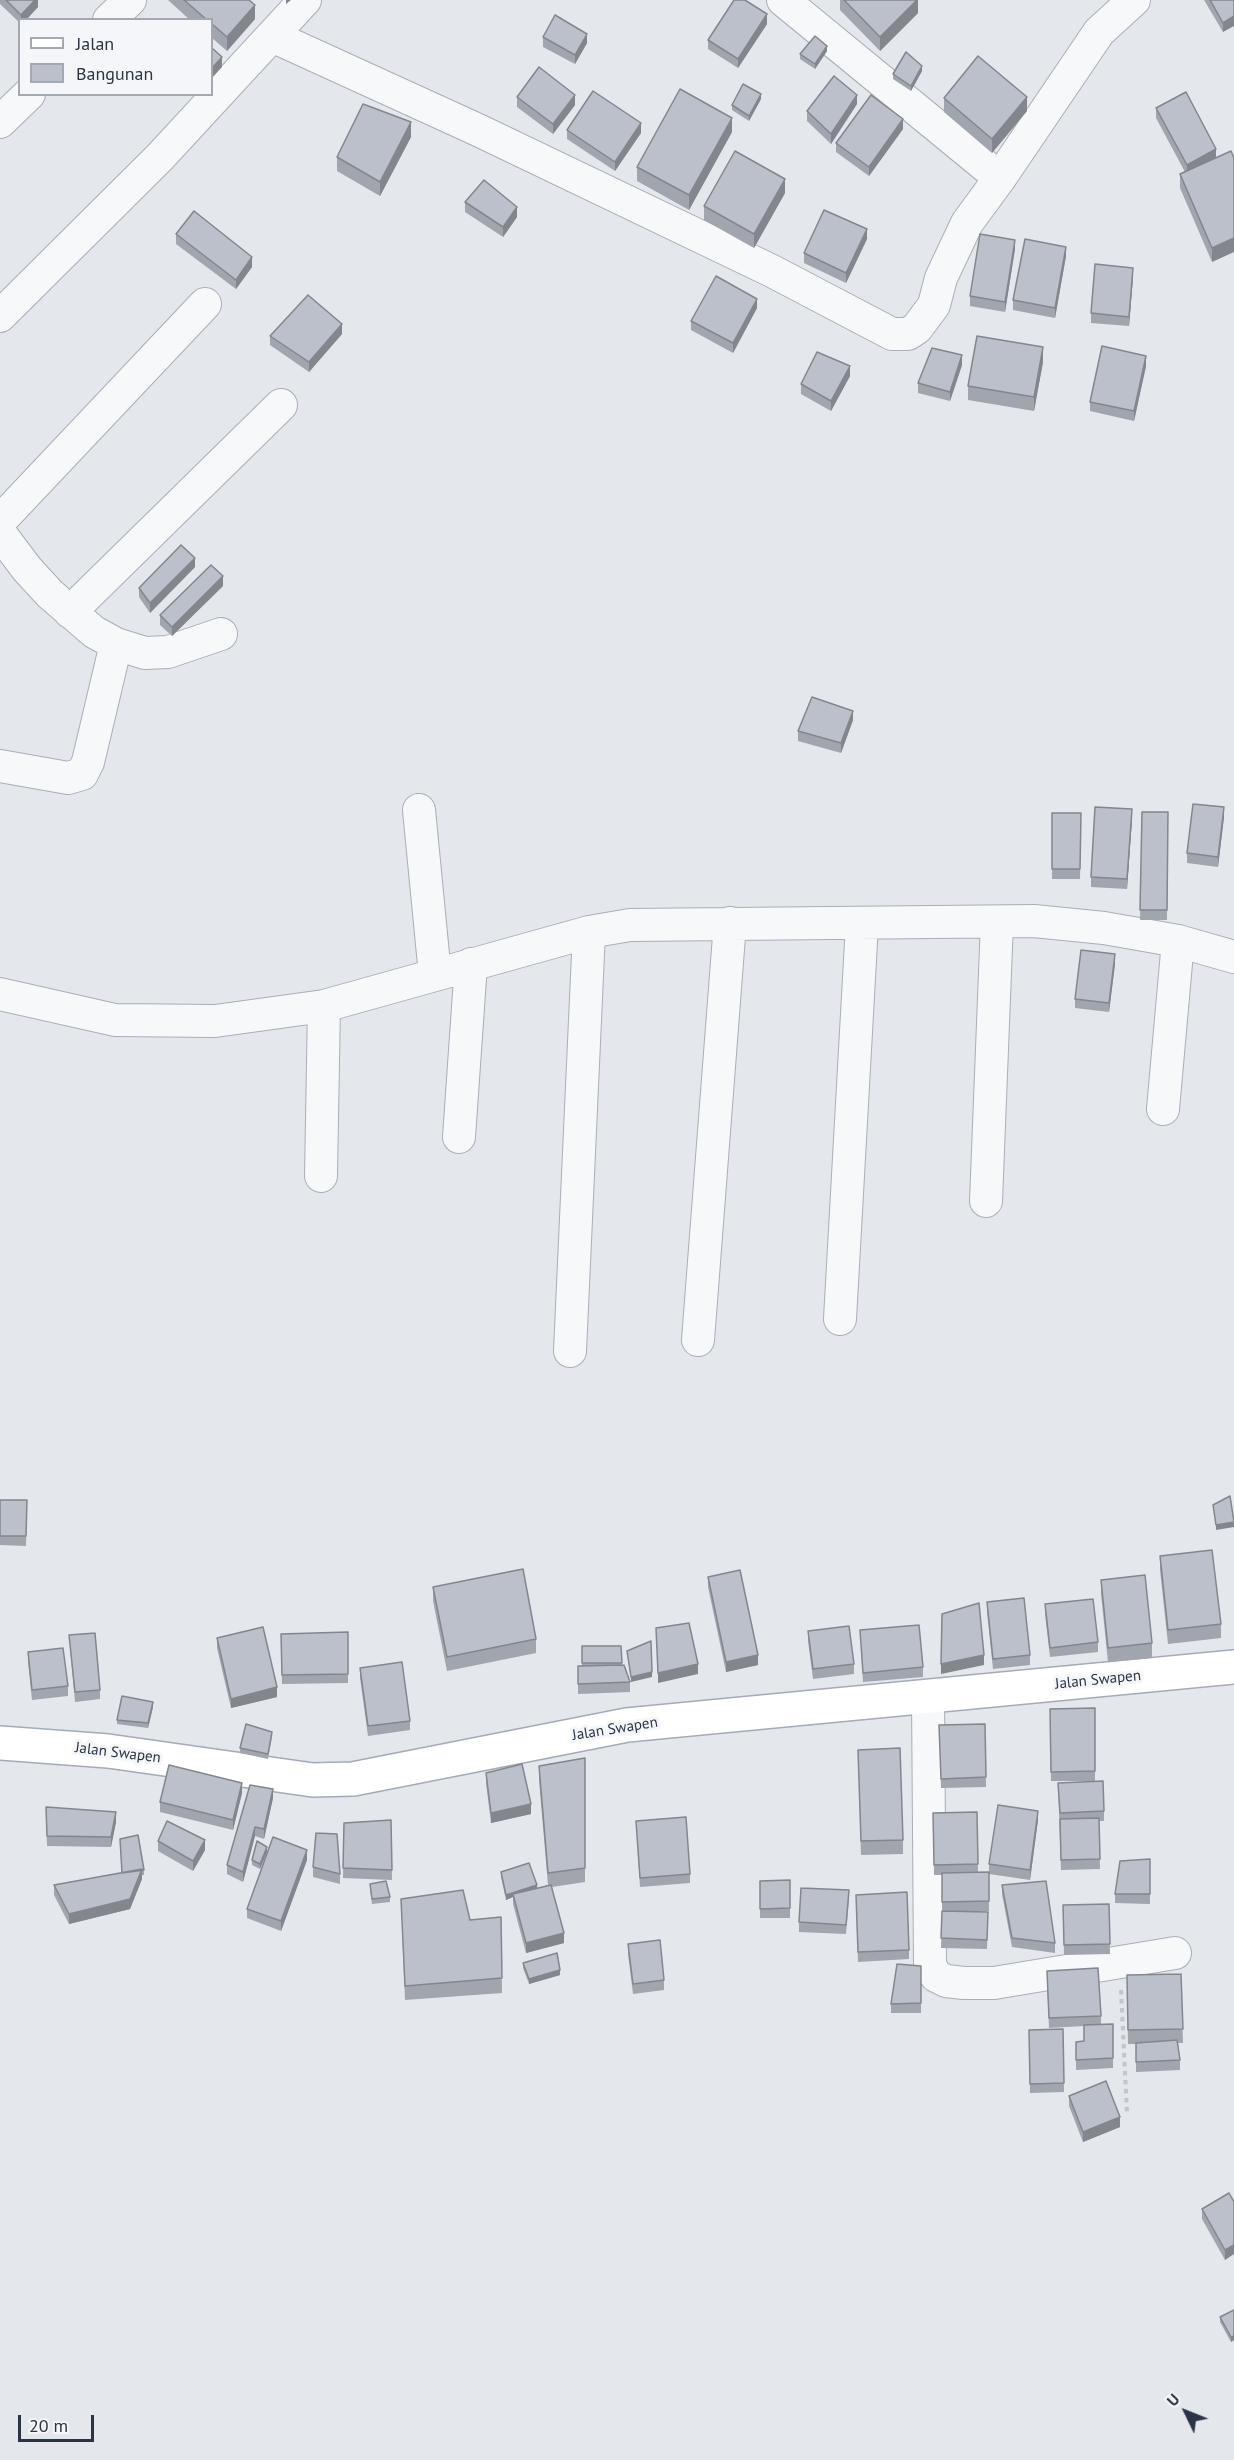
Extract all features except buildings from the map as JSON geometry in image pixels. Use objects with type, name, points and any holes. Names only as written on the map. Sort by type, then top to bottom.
[{"type":"main road","name":"Jalan Swapen","points":[[0,1743],[108,1751],[313,1780],[353,1779],[627,1725],[1234,1666]]},
{"type":"street","points":[[111,18],[130,0]]},
{"type":"street","points":[[0,316],[160,157],[305,0]]},
{"type":"street","points":[[783,0],[1000,178]]},
{"type":"street","points":[[272,36],[478,130],[772,271],[892,334],[908,334],[917,328],[933,305],[941,278],[967,223],[1099,33],[1134,0]]},
{"type":"street","points":[[0,122],[27,96]]},
{"type":"street","points":[[0,521],[205,304]]},
{"type":"street","points":[[70,612],[280,405]]},
{"type":"street","points":[[0,532],[27,569],[70,612],[94,632],[116,644],[145,652],[168,652],[221,634]]},
{"type":"street","points":[[0,766],[68,778],[82,774],[88,762],[116,644]]},
{"type":"street","points":[[419,810],[435,975]]},
{"type":"street","points":[[0,994],[116,1020],[215,1021],[324,1006],[590,932],[630,925],[1034,921],[1104,928],[1178,941],[1234,957]]},
{"type":"street","points":[[986,1201],[997,922]]},
{"type":"street","points":[[698,1340],[730,923]]},
{"type":"street","points":[[840,1319],[862,924]]},
{"type":"street","points":[[570,1351],[590,932]]},
{"type":"street","points":[[1163,1109],[1178,941]]},
{"type":"street","points":[[459,1137],[471,964]]},
{"type":"street","points":[[321,1176],[324,1006]]},
{"type":"street","points":[[928,1697],[930,1965],[936,1976],[946,1981],[993,1983],[1175,1953]]},
{"type":"path","points":[[1117,1963],[1122,1992],[1127,2113]]}]
